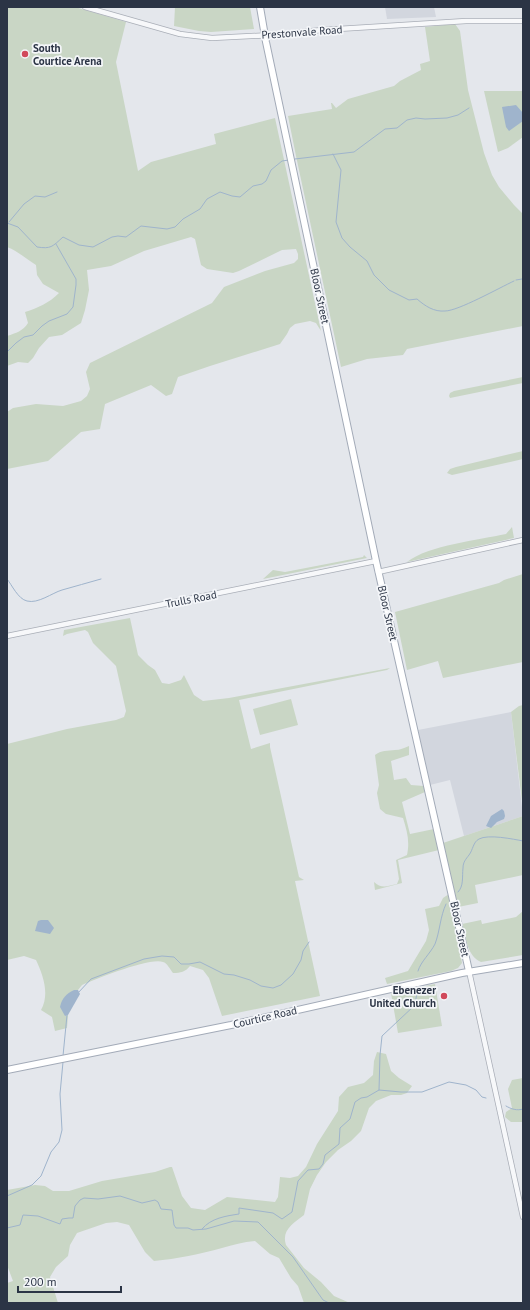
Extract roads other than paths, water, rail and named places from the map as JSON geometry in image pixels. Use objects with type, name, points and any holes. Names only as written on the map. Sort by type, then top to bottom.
[{"type":"main road","name":"Bloor Street","points":[[260,7],[378,572],[469,971]]},
{"type":"main road","name":"Courtice Road","points":[[7,1070],[231,1025],[469,971],[523,963]]},
{"type":"street","name":"Prestonvale Road","points":[[85,7],[180,34],[196,37],[216,38],[460,22],[523,21]]},
{"type":"street","points":[[378,572],[523,540]]},
{"type":"street","name":"Trulls Road","points":[[7,636],[376,561]]},
{"type":"street","name":"Bloor Street","points":[[469,971],[523,1217]]},
{"type":"water","points":[[516,105],[523,113],[523,121],[509,131],[506,127],[502,107]]},
{"type":"water","points":[[502,809],[505,816],[504,819],[497,822],[491,828],[486,826],[491,816]]},
{"type":"water","points":[[48,920],[54,928],[50,934],[35,931],[38,921]]},
{"type":"water","points":[[74,990],[78,990],[80,994],[68,1015],[65,1016],[60,1007],[62,1001]]},
{"type":"waterway","points":[[295,159],[354,152],[385,129],[397,128],[407,120],[416,118],[447,118],[458,115],[469,108]]},
{"type":"waterway","points":[[333,154],[341,170],[336,222],[342,238],[350,247],[367,261],[374,275],[389,290],[409,300],[417,299],[426,306],[445,311],[469,303],[514,281]]},
{"type":"waterway","points":[[7,223],[18,227],[37,247],[45,248],[51,246],[63,237],[79,245],[93,247],[112,237],[126,237],[141,226],[167,229],[175,227],[183,219],[200,209],[207,199],[220,192],[240,197],[253,186],[262,184],[266,181],[271,170],[282,161],[289,160]]},
{"type":"waterway","points":[[9,222],[24,204],[35,196],[45,197],[57,192]]},
{"type":"waterway","points":[[7,352],[24,337],[33,335],[49,321],[67,314],[73,307],[76,279],[56,244]]},
{"type":"waterway","points":[[516,280],[522,279]]},
{"type":"waterway","points":[[7,579],[21,598],[31,602],[40,600],[62,590],[101,579]]},
{"type":"waterway","points":[[458,892],[462,884],[464,862],[477,840],[494,837],[523,841]]},
{"type":"waterway","points":[[418,971],[435,944],[442,914],[446,904]]},
{"type":"waterway","points":[[78,993],[91,979],[144,959],[162,956],[174,957],[181,964],[200,962],[224,974],[234,975],[250,980],[261,986],[273,988],[281,985],[293,974],[301,960],[303,951],[309,942]]},
{"type":"waterway","points":[[379,1090],[382,1036],[415,1005],[417,992]]},
{"type":"waterway","points":[[63,1056],[67,1015]]},
{"type":"waterway","points":[[7,1196],[32,1185],[41,1176],[51,1152],[59,1142],[62,1130],[60,1094],[63,1062]]},
{"type":"waterway","points":[[202,1229],[214,1220],[239,1214],[239,1208],[273,1213],[282,1219],[292,1212],[298,1181],[308,1170],[319,1169],[323,1164],[325,1155],[339,1144],[340,1128],[350,1119],[355,1102],[361,1098],[367,1097],[379,1090],[422,1092],[449,1082],[466,1085],[476,1090],[482,1097],[486,1098]]},
{"type":"waterway","points":[[506,1106],[519,1110],[523,1109]]},
{"type":"waterway","points":[[7,1228],[20,1225],[23,1215],[38,1216],[60,1224],[62,1219],[73,1218],[75,1206],[84,1198],[98,1199],[120,1196],[142,1203],[155,1200],[158,1202],[161,1209],[172,1210],[174,1225],[176,1228],[188,1228],[193,1230],[206,1229],[234,1221],[258,1222],[293,1257],[323,1300],[329,1303]]},
{"type":"place","name":"South Courtice Arena","points":[[25,54]]},
{"type":"place","name":"Ebenezer United Church","points":[[444,996]]}]
